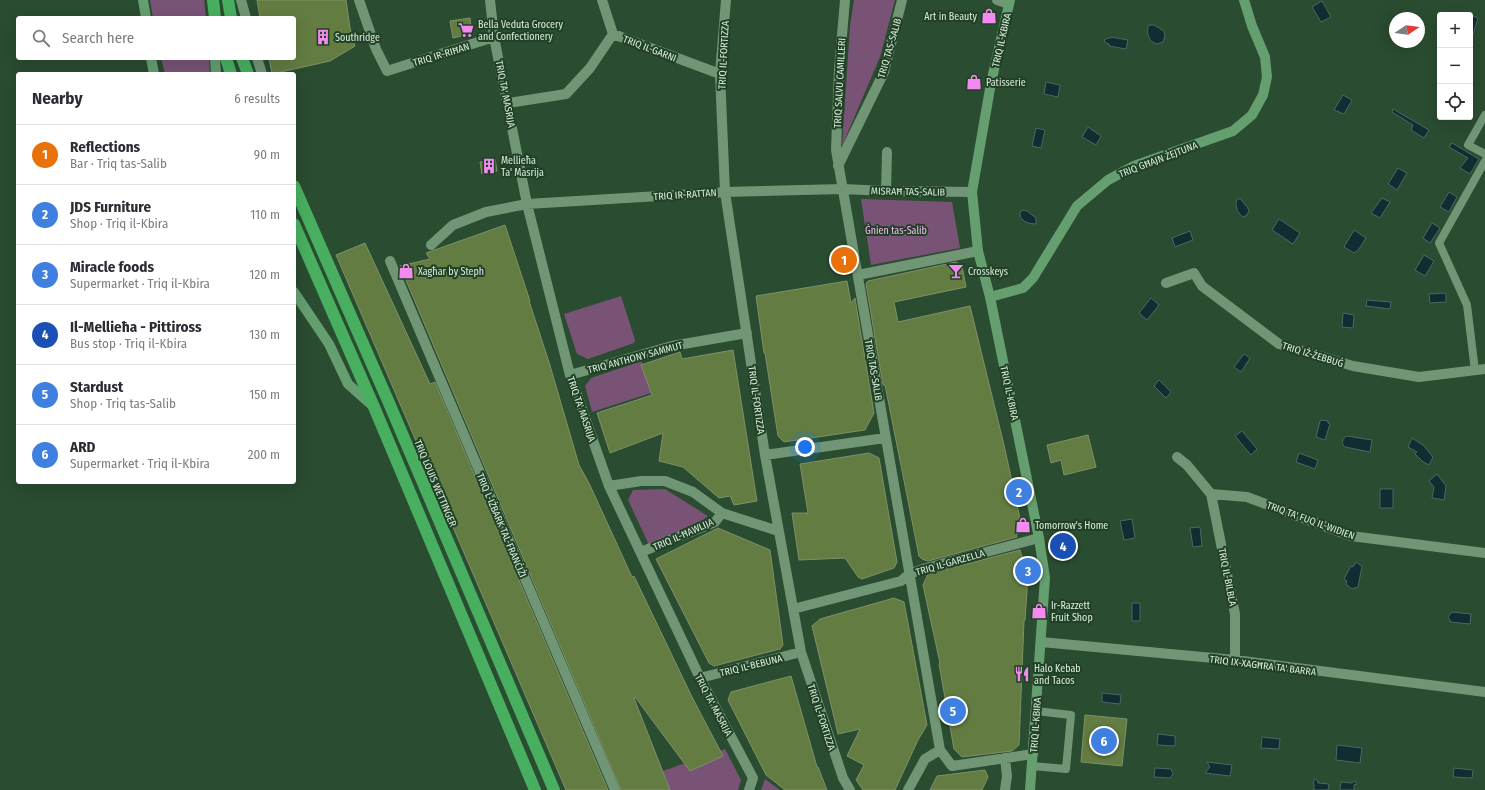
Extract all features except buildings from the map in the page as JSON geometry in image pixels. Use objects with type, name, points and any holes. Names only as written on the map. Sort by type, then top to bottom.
[{"type":"highway","points":[[213,0],[215,16]]},
{"type":"highway","points":[[228,0],[232,16]]},
{"type":"highway","points":[[227,60],[230,72]]},
{"type":"highway","points":[[243,60],[247,72]]},
{"type":"highway","name":"TRIQ LOUIS WETTINGER","points":[[296,191],[389,403],[554,790]]},
{"type":"highway","points":[[296,229],[374,407],[535,790]]},
{"type":"main road","points":[[143,0],[146,16]]},
{"type":"main road","name":"TRIQ GĦAJN ŻEJTUNA","points":[[990,297],[1023,288],[1033,278],[1078,206],[1108,180],[1134,166],[1233,131],[1252,115],[1263,95],[1268,77],[1265,57],[1252,26],[1244,0]]},
{"type":"main road","name":"TRIQ IL-KBIRA","points":[[1009,2],[991,83],[972,192],[978,251],[990,297],[1039,538],[1045,578],[1030,790]]},
{"type":"main road","points":[[151,60],[154,72]]},
{"type":"main road","points":[[215,60],[216,72]]},
{"type":"main road","points":[[296,295],[329,344],[348,384],[374,407]]},
{"type":"street","points":[[241,0],[245,16]]},
{"type":"street","name":"TRIQ IR-RIĦAN","points":[[359,0],[376,49],[387,71],[494,37]]},
{"type":"street","name":"TRIQ TA' MASRIJA","points":[[490,0],[494,37],[527,204],[570,375],[609,486],[700,678],[753,778],[749,790]]},
{"type":"street","name":"TRIQ IL-GARNI","points":[[602,0],[613,34],[720,74]]},
{"type":"street","name":"TRIQ IL-FORTIZZA","points":[[726,0],[720,74],[725,192],[764,455],[801,652],[841,772],[850,790]]},
{"type":"street","name":"TRIQ SALVU CAMILLERI","points":[[838,166],[836,150],[839,70],[845,0]]},
{"type":"street","name":"TRIQ TAS-SALIB","points":[[902,0],[884,72],[838,166],[844,189],[885,438],[940,750]]},
{"type":"street","points":[[997,0],[1009,2]]},
{"type":"street","points":[[508,103],[566,94],[590,68],[613,34]]},
{"type":"street","points":[[258,60],[261,72]]},
{"type":"street","points":[[886,191],[887,152]]},
{"type":"street","name":"MISRAĦ TAS-SALIB","points":[[844,189],[972,192]]},
{"type":"street","name":"TRIQ IR-RATTAN","points":[[527,204],[725,192],[844,189]]},
{"type":"street","points":[[431,245],[453,225],[486,212],[527,204]]},
{"type":"street","points":[[858,275],[978,251]]},
{"type":"street","name":"TRIQ L-IŻBARK TAL-FRANĊIŻI","points":[[390,261],[615,790]]},
{"type":"street","name":"TRIQ IŻ-ŻEBBUĠ","points":[[1166,283],[1194,273],[1202,286],[1279,344],[1353,366],[1419,376],[1480,370]]},
{"type":"street","name":"TRIQ ANTHONY SAMMUT","points":[[570,375],[672,346],[747,333]]},
{"type":"street","points":[[764,455],[885,438]]},
{"type":"street","points":[[1177,457],[1187,465],[1211,494]]},
{"type":"street","points":[[609,486],[641,481],[665,480],[692,492],[722,513],[778,531]]},
{"type":"street","name":"TRIQ TA' FUQ IL-WIDIEN","points":[[1211,494],[1247,497],[1351,536],[1485,553]]},
{"type":"street","name":"TRIQ IL-BILBLA","points":[[1211,494],[1235,614],[1234,660]]},
{"type":"street","name":"TRIQ IL-ĦAWLIJA","points":[[641,552],[715,522],[722,513]]},
{"type":"street","name":"TRIQ IL-GARZELLA","points":[[793,609],[901,581],[909,574],[1039,538]]},
{"type":"street","name":"TRIQ IX-XAGĦRA TA' BARRA","points":[[1041,642],[1234,660],[1485,692]]},
{"type":"street","name":"TRIQ IL-BEBUNA","points":[[700,678],[801,652]]},
{"type":"street","points":[[908,790],[925,759],[940,750],[952,766],[1033,754]]},
{"type":"street","points":[[1005,758],[1007,776],[1005,790]]},
{"type":"lane","points":[[1485,115],[1468,145],[1485,154]]},
{"type":"lane","points":[[1480,370],[1467,305],[1439,243],[1485,161]]},
{"type":"lane","points":[[1032,766],[1066,769],[1071,715],[1036,711]]},
{"type":"green space","points":[[150,0],[204,0],[206,16],[153,16]]},
{"type":"green space","points":[[854,0],[895,0],[880,57],[842,146],[850,26]]},
{"type":"green space","points":[[162,60],[209,60],[210,72],[164,72]]},
{"type":"green space","name":"Ġnien tas-Salib","points":[[861,199],[952,202],[960,248],[871,265]]},
{"type":"green space","points":[[621,296],[635,340],[634,343],[588,359],[577,354],[564,314]]},
{"type":"green space","points":[[642,361],[651,393],[592,412],[585,386],[591,378]]},
{"type":"green space","points":[[665,489],[708,516],[695,527],[650,547],[628,500],[633,490]]},
{"type":"green space","points":[[725,749],[741,780],[738,790],[670,790],[663,771]]},
{"type":"green space","points":[[765,779],[780,790],[761,790]]},
{"type":"water","points":[[1322,1],[1331,17],[1321,22],[1312,7]]},
{"type":"water","points":[[1473,16],[1478,18],[1473,35]]},
{"type":"water","points":[[1154,25],[1164,31],[1165,36],[1163,42],[1157,44],[1150,39],[1148,35],[1148,26]]},
{"type":"water","points":[[1111,37],[1128,40],[1126,49],[1109,46],[1109,44],[1104,40]]},
{"type":"water","points":[[1046,82],[1060,85],[1058,97],[1044,94]]},
{"type":"water","points":[[1343,95],[1352,100],[1344,114],[1334,110]]},
{"type":"water","points":[[1393,109],[1429,130],[1424,138],[1411,130],[1413,125],[1392,112]]},
{"type":"water","points":[[1088,127],[1101,136],[1096,145],[1082,137]]},
{"type":"water","points":[[1036,128],[1045,130],[1041,148],[1032,146]]},
{"type":"water","points":[[1452,143],[1479,159],[1470,174],[1460,168],[1468,158],[1449,147]]},
{"type":"water","points":[[1398,168],[1407,173],[1397,190],[1388,184]]},
{"type":"water","points":[[1449,192],[1457,197],[1449,212],[1440,207]]},
{"type":"water","points":[[1382,198],[1390,202],[1380,218],[1371,213]]},
{"type":"water","points":[[1238,199],[1241,199],[1249,211],[1247,215],[1243,217],[1237,209],[1236,202]]},
{"type":"water","points":[[1023,210],[1027,211],[1036,218],[1036,224],[1027,223],[1021,218],[1020,212]]},
{"type":"water","points":[[1279,219],[1300,233],[1293,244],[1272,230]]},
{"type":"water","points":[[1432,223],[1440,228],[1430,243],[1423,238]]},
{"type":"water","points":[[1354,230],[1366,238],[1359,249],[1354,253],[1344,247]]},
{"type":"water","points":[[1190,231],[1193,240],[1175,247],[1172,238]]},
{"type":"water","points":[[1424,255],[1434,261],[1425,276],[1415,270]]},
{"type":"water","points":[[1446,293],[1446,302],[1430,303],[1429,294]]},
{"type":"water","points":[[1151,298],[1159,305],[1147,320],[1139,313]]},
{"type":"water","points":[[1367,300],[1391,302],[1390,309],[1366,306]]},
{"type":"water","points":[[1343,313],[1354,315],[1353,328],[1342,327]]},
{"type":"water","points":[[1244,354],[1250,358],[1241,372],[1234,367]]},
{"type":"water","points":[[1159,380],[1171,392],[1166,398],[1154,386]]},
{"type":"water","points":[[1320,421],[1328,421],[1330,424],[1325,440],[1316,437]]},
{"type":"water","points":[[1242,431],[1257,449],[1251,455],[1235,436]]},
{"type":"water","points":[[1347,436],[1372,440],[1370,452],[1345,447],[1343,441]]},
{"type":"water","points":[[1412,438],[1423,445],[1433,457],[1429,465],[1415,454],[1417,452],[1408,447]]},
{"type":"water","points":[[1299,453],[1318,460],[1315,469],[1296,462]]},
{"type":"water","points":[[1437,474],[1446,486],[1444,500],[1432,498],[1434,487],[1429,481]]},
{"type":"water","points":[[1380,489],[1393,489],[1393,508],[1380,508]]},
{"type":"water","points":[[1132,519],[1135,538],[1124,540],[1120,521]]},
{"type":"water","points":[[1200,527],[1202,546],[1193,547],[1190,528]]},
{"type":"water","points":[[1356,562],[1362,566],[1358,587],[1352,589],[1346,584],[1347,581],[1344,579],[1351,566],[1353,567]]},
{"type":"water","points":[[1132,603],[1140,603],[1140,621],[1132,621]]},
{"type":"water","points":[[1452,612],[1471,614],[1470,624],[1451,622],[1448,617]]},
{"type":"water","points":[[1102,693],[1121,695],[1120,704],[1102,702]]},
{"type":"water","points":[[1158,734],[1175,736],[1175,746],[1157,745]]},
{"type":"water","points":[[1262,737],[1280,739],[1279,749],[1261,748]]},
{"type":"water","points":[[1337,745],[1362,748],[1360,763],[1336,760]]},
{"type":"water","points":[[1207,762],[1232,765],[1230,776],[1205,773],[1210,767]]},
{"type":"water","points":[[1155,768],[1171,769],[1173,774],[1170,778],[1154,777]]},
{"type":"water","points":[[1454,768],[1473,770],[1472,778],[1453,777]]},
{"type":"water","points":[[1315,779],[1318,783],[1329,784],[1328,790],[1314,790],[1313,782]]},
{"type":"water","points":[[1355,781],[1357,784],[1354,785],[1354,790],[1341,790],[1341,782],[1352,783]]},
{"type":"place","name":"Art in Beauty","points":[[989,16]]},
{"type":"place","name":"Bella Veduta Grocery and Confectionery","points":[[466,30]]},
{"type":"place","name":"Southridge","points":[[323,37]]},
{"type":"place","name":"Patisserie","points":[[974,82]]},
{"type":"place","name":"Mellieħa Ta' Masrija","points":[[489,166]]},
{"type":"place","name":"Reflections","points":[[844,260]]},
{"type":"place","name":"Xagħar by Steph","points":[[406,271]]},
{"type":"place","name":"Crosskeys","points":[[956,271]]},
{"type":"place","name":"JDS Furniture","points":[[1019,492]]},
{"type":"place","name":"Tomorrow's Home","points":[[1023,525]]},
{"type":"place","name":"Il-Mellieħa - Pittiross","points":[[1063,546]]},
{"type":"place","name":"Miracle foods","points":[[1028,571]]},
{"type":"place","name":"Ir-Razzett Fruit Shop","points":[[1039,611]]},
{"type":"place","name":"Halo Kebab and Tacos","points":[[1022,674]]},
{"type":"place","name":"Stardust","points":[[953,711]]},
{"type":"place","name":"ARD","points":[[1104,741]]}]
